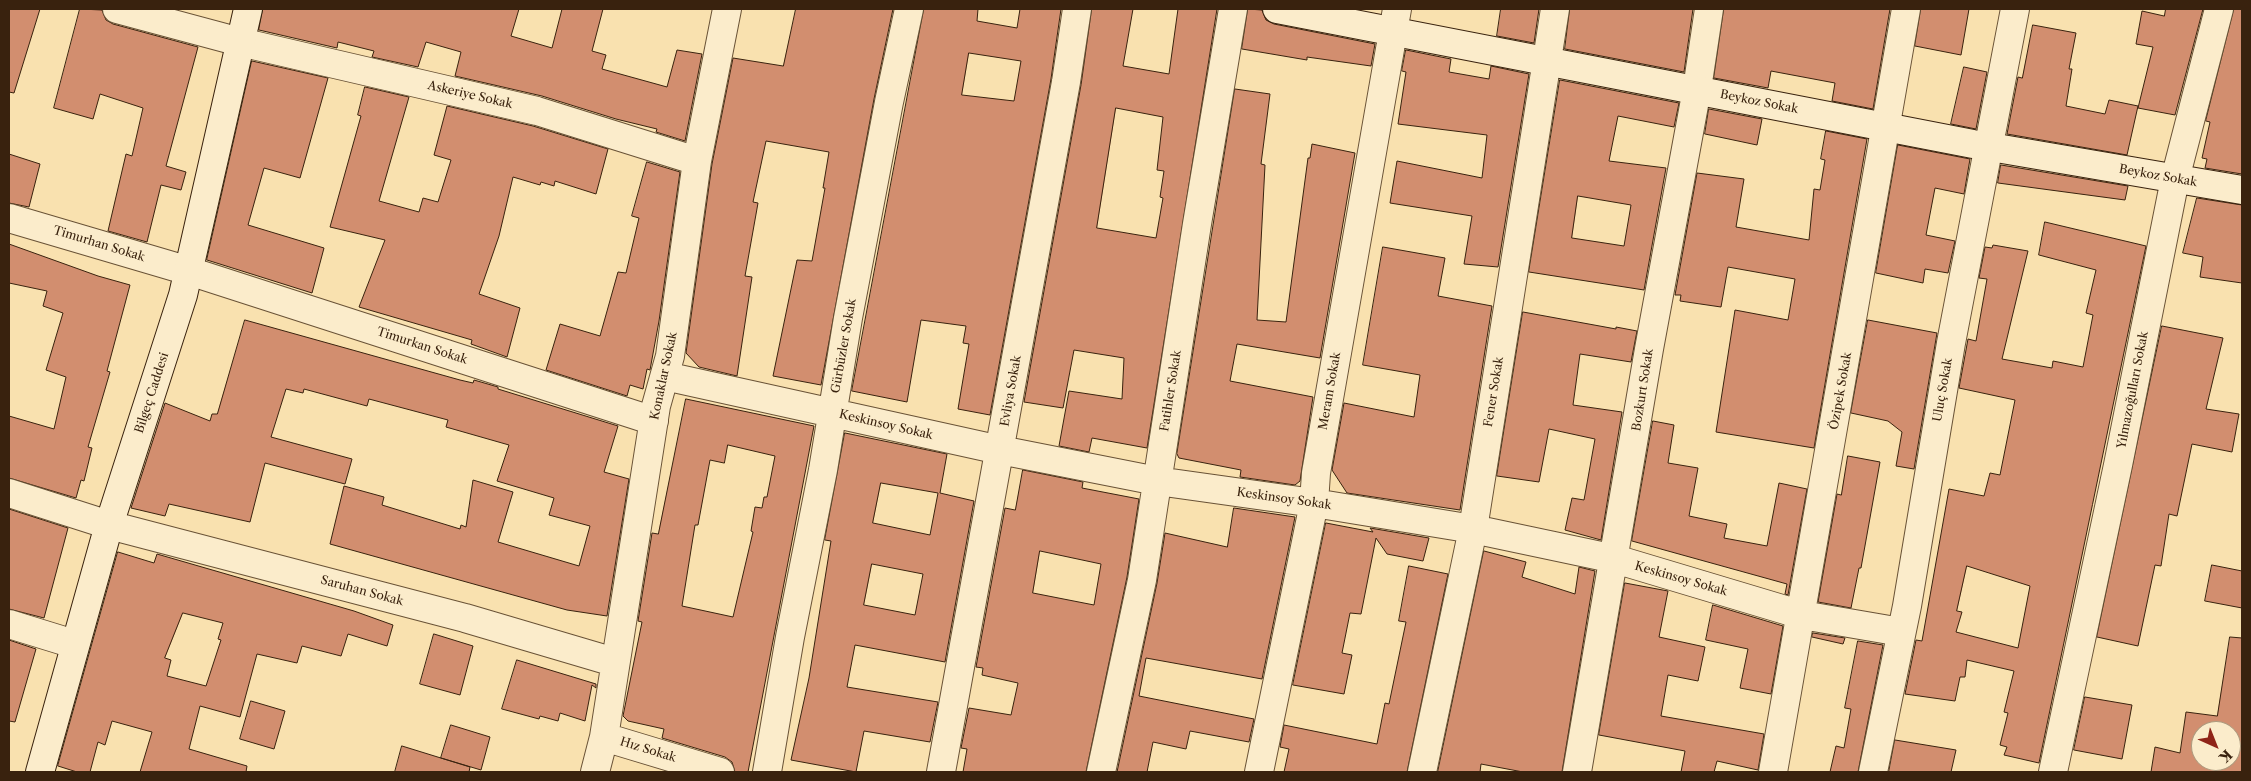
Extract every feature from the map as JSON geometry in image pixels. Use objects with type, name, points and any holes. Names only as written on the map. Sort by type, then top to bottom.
[{"type":"street","name":"Askeriye Sokak","points":[[117,9],[240,42],[538,111],[697,161]]},
{"type":"street","name":"Bilgeç Caddesi","points":[[40,772],[74,644],[109,525],[183,295],[248,9]]},
{"type":"street","name":"Konaklar Sokak","points":[[595,772],[604,737],[614,662],[656,406],[670,356],[697,161],[726,9]]},
{"type":"street","name":"Gürbüzler Sokak","points":[[767,772],[879,151],[909,9]]},
{"type":"street","name":"Evliya Sokak","points":[[941,772],[1065,91],[1077,9]]},
{"type":"street","name":"Fatihler Sokak","points":[[1101,772],[1142,580],[1233,9]]},
{"type":"street","name":"Beykoz Sokak","points":[[1277,9],[1396,20],[1548,60],[1989,147],[2242,190]]},
{"type":"street","name":"Fener Sokak","points":[[1422,772],[1473,529],[1555,9]]},
{"type":"street","name":"Bozkurt Sokak","points":[[1578,772],[1649,349],[1697,89],[1708,9]]},
{"type":"street","name":"Özipek Sokak","points":[[1773,772],[1906,9]]},
{"type":"street","name":"Uluç Sokak","points":[[1873,772],[1901,632],[1951,343],[2015,9]]},
{"type":"street","name":"Yılmazoğulları Sokak","points":[[2053,772],[2175,179],[2219,9]]},
{"type":"street","name":"Meram Sokak","points":[[1259,772],[1314,503],[1318,463],[1396,20]]},
{"type":"street","name":"Timurhan Sokak","points":[[9,218],[189,271]]},
{"type":"street","name":"Timurkan Sokak","points":[[189,271],[654,421]]},
{"type":"street","name":"Keskinsoy Sokak","points":[[665,376],[1000,450],[1157,481],[1314,503],[1473,529],[1615,559],[1802,614],[1901,632]]},
{"type":"street","name":"Saruhan Sokak","points":[[9,493],[109,525],[465,618],[614,662]]},
{"type":"street","points":[[9,624],[74,644]]},
{"type":"street","name":"Hız Sokak","points":[[604,737],[720,772]]},
{"type":"building","points":[[9,9],[40,9],[14,93],[9,92]]},
{"type":"building","points":[[80,9],[102,10],[106,20],[113,24],[198,47],[166,166],[186,172],[181,190],[161,185],[147,242],[108,231],[126,154],[132,156],[143,108],[100,94],[93,119],[54,108]]},
{"type":"building","points":[[263,9],[519,9],[511,36],[552,48],[562,9],[603,9],[592,51],[606,55],[602,69],[667,87],[677,50],[702,54],[685,141],[656,132],[657,129],[616,119],[542,96],[455,76],[461,52],[426,42],[418,67],[372,57],[374,51],[338,42],[337,48],[259,30]]},
{"type":"building","points":[[796,9],[893,9],[874,99],[821,385],[773,376],[797,260],[812,261],[825,188],[823,188],[829,152],[766,141],[753,202],[758,203],[745,276],[752,277],[737,376],[699,367],[686,353],[712,164],[733,58],[783,66]]},
{"type":"building","points":[[924,9],[978,9],[977,21],[1017,28],[1020,9],[1061,9],[1051,79],[990,415],[958,409],[969,344],[963,343],[966,326],[921,320],[907,402],[852,391]],"holes":[[[969,53],[1021,61],[1014,101],[962,95]]]},
{"type":"building","points":[[1092,9],[1133,9],[1123,66],[1169,74],[1178,9],[1217,9],[1147,448],[1092,438],[1089,452],[1059,446],[1069,391],[1122,399],[1124,358],[1074,350],[1063,408],[1024,402],[1081,85]],"holes":[[[1116,108],[1163,117],[1157,170],[1164,171],[1160,197],[1163,198],[1156,238],[1097,228]]]},
{"type":"building","points":[[1248,9],[1262,10],[1266,20],[1274,24],[1375,44],[1371,66],[1307,57],[1307,60],[1242,49]]},
{"type":"building","points":[[1501,9],[1539,9],[1534,43],[1497,36]]},
{"type":"building","points":[[1570,9],[1693,9],[1684,72],[1565,49]]},
{"type":"building","points":[[1724,9],[1890,9],[1873,109],[1832,101],[1835,83],[1771,71],[1768,88],[1714,78]]},
{"type":"building","points":[[1921,9],[1969,9],[1961,55],[1915,46]]},
{"type":"building","points":[[2166,9],[2203,9],[2175,115],[2138,108],[2153,47],[2136,44],[2142,11],[2164,16]]},
{"type":"building","points":[[2234,9],[2242,9],[2242,174],[2205,168],[2207,159],[2202,158],[2210,122],[2206,121]]},
{"type":"building","points":[[2033,25],[2076,33],[2069,69],[2072,69],[2066,106],[2105,114],[2109,100],[2138,106],[2127,155],[2007,134],[2018,77],[2022,78]]},
{"type":"building","points":[[1406,50],[1451,59],[1449,72],[1489,79],[1491,66],[1529,74],[1498,267],[1464,264],[1472,216],[1390,203],[1397,161],[1482,178],[1487,135],[1398,124],[1406,72],[1402,71]]},
{"type":"building","points":[[252,61],[328,78],[300,178],[264,168],[248,225],[324,248],[312,293],[207,260]]},
{"type":"building","points":[[1964,67],[1987,72],[1976,129],[1951,124]]},
{"type":"building","points":[[1560,80],[1679,103],[1674,127],[1618,116],[1609,161],[1666,168],[1644,290],[1529,272]],"holes":[[[1578,196],[1631,205],[1624,246],[1572,238]]]},
{"type":"building","points":[[365,87],[409,97],[379,201],[419,212],[423,198],[438,202],[451,160],[434,155],[447,106],[533,126],[608,149],[596,194],[555,181],[554,186],[541,182],[540,185],[513,177],[499,236],[479,294],[520,308],[507,357],[471,344],[472,340],[359,307],[385,240],[330,227],[361,116],[358,115]]},
{"type":"building","points":[[1235,89],[1270,94],[1261,164],[1265,165],[1257,320],[1286,322],[1308,158],[1310,158],[1312,144],[1355,153],[1320,358],[1237,344],[1230,381],[1313,397],[1300,481],[1295,485],[1240,477],[1241,470],[1179,458],[1177,454]]},
{"type":"building","points":[[1709,109],[1762,119],[1757,145],[1705,134]]},
{"type":"building","points":[[1826,131],[1867,139],[1814,448],[1716,432],[1735,310],[1788,320],[1795,279],[1728,267],[1721,307],[1680,301],[1681,295],[1675,295],[1697,173],[1744,179],[1736,227],[1809,240],[1814,189],[1820,190],[1825,160],[1821,159]]},
{"type":"building","points":[[1898,145],[1970,159],[1964,194],[1935,188],[1926,235],[1955,241],[1948,273],[1925,269],[1923,283],[1876,273]]},
{"type":"building","points":[[9,154],[40,164],[29,207],[9,203]]},
{"type":"building","points":[[647,162],[680,172],[659,321],[650,370],[647,369],[643,389],[630,385],[627,396],[546,370],[560,324],[600,336],[618,272],[626,273],[639,218],[632,216]]},
{"type":"building","points":[[2001,165],[2128,186],[2125,200],[1998,183]]},
{"type":"building","points":[[2197,198],[2242,205],[2242,283],[2200,277],[2203,257],[2183,253]]},
{"type":"building","points":[[2045,222],[2146,246],[2039,763],[2004,755],[2007,747],[2000,745],[2008,713],[2004,712],[2014,671],[1967,660],[1965,677],[1960,677],[1955,701],[1905,694],[1916,640],[1922,641],[1949,489],[1984,496],[1990,473],[2000,475],[2015,400],[1959,388],[1968,339],[1976,341],[1987,279],[1979,278],[1985,247],[1992,248],[1993,245],[2028,251],[2002,359],[2052,368],[2053,361],[2083,367],[2093,315],[2086,313],[2096,270],[2039,255]],"holes":[[[1967,566],[2030,586],[2018,648],[1956,632],[1962,612],[1957,611]]]},
{"type":"building","points":[[9,244],[98,276],[130,285],[107,371],[110,372],[88,447],[92,448],[84,481],[81,480],[76,498],[9,478],[9,416],[54,429],[66,377],[46,370],[63,313],[43,306],[47,291],[9,283]]},
{"type":"building","points":[[1383,247],[1445,258],[1438,296],[1492,306],[1460,510],[1347,493],[1332,470],[1344,403],[1414,417],[1420,375],[1363,365]]},
{"type":"building","points":[[1523,312],[1637,331],[1631,362],[1580,354],[1573,405],[1622,412],[1601,540],[1565,530],[1572,498],[1584,500],[1595,439],[1549,429],[1539,482],[1497,476]]},
{"type":"building","points":[[245,320],[460,380],[473,383],[474,380],[618,426],[604,472],[629,479],[607,616],[567,610],[330,544],[344,486],[384,497],[382,505],[460,529],[461,525],[466,527],[473,480],[513,492],[498,542],[579,566],[590,526],[549,515],[554,498],[497,481],[509,445],[446,427],[448,420],[369,399],[367,406],[304,389],[303,393],[286,389],[271,437],[352,459],[345,484],[265,463],[250,522],[169,504],[165,516],[131,508],[165,403],[210,421],[212,414],[217,414]]},
{"type":"building","points":[[1868,320],[1937,333],[1914,469],[1896,466],[1902,432],[1888,421],[1851,413]]},
{"type":"building","points":[[2162,326],[2223,338],[2206,409],[2239,414],[2232,452],[2192,444],[2177,516],[2169,514],[2161,566],[2155,565],[2138,646],[2097,637]]},
{"type":"building","points":[[686,399],[814,426],[748,772],[735,772],[732,762],[725,757],[662,738],[664,729],[628,721],[623,716],[642,622],[638,621],[652,533],[658,534]],"holes":[[[728,445],[775,456],[767,497],[764,497],[762,508],[755,507],[751,531],[753,532],[733,617],[682,606],[695,525],[698,525],[710,460],[724,463]]]},
{"type":"building","points":[[1653,421],[1674,425],[1668,463],[1698,468],[1689,516],[1727,524],[1724,538],[1767,546],[1779,483],[1807,489],[1788,595],[1785,594],[1787,584],[1632,541]]},
{"type":"building","points":[[845,433],[947,454],[940,493],[974,501],[945,662],[855,645],[847,687],[938,702],[930,742],[864,731],[856,772],[791,760],[809,678],[831,541],[825,540]],"holes":[[[881,483],[938,493],[930,535],[873,523]],[[872,564],[923,574],[915,615],[864,605]]]},
{"type":"building","points":[[1848,456],[1880,462],[1861,568],[1859,568],[1851,608],[1818,602],[1837,494],[1841,495]]},
{"type":"building","points":[[1023,470],[1083,482],[1082,488],[1139,499],[1127,577],[1086,772],[963,772],[967,749],[961,748],[969,708],[1011,715],[1018,683],[982,675],[983,668],[976,667],[1005,508],[1015,510]],"holes":[[[1040,551],[1101,564],[1094,605],[1033,593]]]},
{"type":"building","points":[[1234,508],[1295,517],[1262,679],[1146,658],[1139,696],[1254,719],[1249,742],[1190,731],[1186,749],[1153,742],[1147,772],[1117,772],[1157,583],[1165,533],[1227,547]]},
{"type":"building","points":[[9,509],[68,528],[44,618],[9,609]]},
{"type":"building","points":[[1326,523],[1373,532],[1370,528],[1429,538],[1423,561],[1387,554],[1376,538],[1361,614],[1350,613],[1342,653],[1352,655],[1344,694],[1293,685]]},
{"type":"building","points":[[1484,551],[1526,562],[1522,577],[1575,594],[1579,567],[1595,571],[1562,772],[1523,772],[1481,764],[1480,772],[1438,772]]},
{"type":"building","points":[[118,552],[154,563],[157,554],[354,611],[393,625],[387,646],[348,634],[341,656],[302,646],[297,663],[257,654],[240,717],[200,706],[189,749],[247,766],[246,772],[140,772],[152,732],[112,721],[105,745],[98,742],[90,772],[77,772],[58,766]],"holes":[[[183,613],[223,623],[218,639],[221,640],[206,686],[167,676],[171,660],[165,658]]]},
{"type":"building","points":[[2212,565],[2242,571],[2242,608],[2205,601]]},
{"type":"building","points":[[1409,566],[1448,574],[1407,772],[1284,772],[1289,749],[1280,747],[1284,725],[1377,744],[1385,703],[1389,704],[1406,622],[1399,621]]},
{"type":"building","points":[[1625,583],[1668,591],[1659,637],[1705,647],[1698,681],[1668,675],[1661,716],[1764,734],[1758,770],[1717,761],[1714,772],[1681,772],[1685,751],[1599,735]]},
{"type":"building","points":[[1713,605],[1783,626],[1771,694],[1740,688],[1748,649],[1706,640]]},
{"type":"building","points":[[1813,633],[1845,638],[1843,644],[1812,637]]},
{"type":"building","points":[[434,634],[473,646],[460,695],[420,684]]},
{"type":"building","points":[[2230,637],[2242,638],[2242,772],[2151,772],[2155,747],[2180,753],[2186,712],[2217,716]]},
{"type":"building","points":[[9,640],[36,649],[15,722],[9,721]]},
{"type":"building","points":[[1858,641],[1883,645],[1858,772],[1830,772],[1836,746],[1844,748],[1851,709],[1845,708]]},
{"type":"building","points":[[517,660],[596,684],[596,688],[592,685],[585,721],[560,713],[558,721],[540,716],[539,719],[502,709]]},
{"type":"building","points":[[2085,697],[2132,705],[2122,759],[2074,750]]},
{"type":"building","points":[[251,701],[285,711],[274,749],[240,739]]},
{"type":"building","points":[[451,725],[490,737],[481,770],[441,758]]},
{"type":"building","points":[[1895,740],[1956,750],[1951,772],[1889,772]]},
{"type":"building","points":[[402,746],[470,767],[469,772],[395,772]]}]
